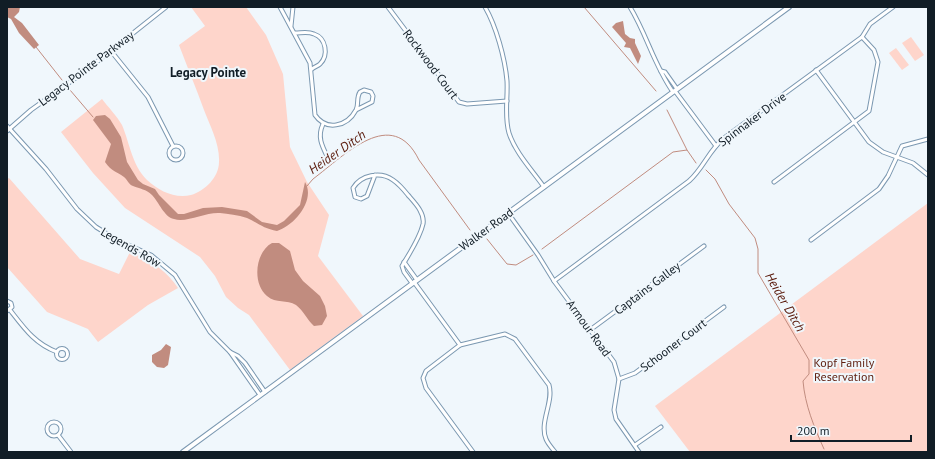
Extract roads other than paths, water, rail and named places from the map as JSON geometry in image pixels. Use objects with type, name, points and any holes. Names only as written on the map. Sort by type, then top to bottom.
[{"type":"street","name":"Legacy Pointe Parkway","points":[[8,128],[112,51],[149,19],[166,7]]},
{"type":"street","points":[[280,7],[285,19],[291,26],[307,56],[312,69],[315,115],[324,124],[331,126],[338,124],[346,120],[356,110],[372,102],[374,98],[371,92],[364,90],[360,92],[356,110]]},
{"type":"street","points":[[291,26],[293,7]]},
{"type":"street","name":"Rockwood Court","points":[[388,7],[459,102],[467,104],[507,101]]},
{"type":"street","points":[[485,7],[496,33],[506,77],[507,121],[512,140],[544,186]]},
{"type":"street","points":[[630,7],[654,60],[661,71],[665,72],[675,91],[716,146]]},
{"type":"street","name":"Walker Road","points":[[183,452],[789,7]]},
{"type":"street","name":"Spinnaker Drive","points":[[554,281],[689,181],[700,169],[716,146],[862,37],[870,24],[893,7]]},
{"type":"street","points":[[295,33],[316,34],[324,44],[324,58],[320,64],[312,69]]},
{"type":"street","points":[[774,182],[855,123],[869,111],[878,62],[874,50],[862,37]]},
{"type":"street","points":[[112,51],[148,97],[173,146]]},
{"type":"street","points":[[816,70],[874,147],[913,163],[928,175]]},
{"type":"street","points":[[324,124],[319,135],[321,143],[328,158],[332,155]]},
{"type":"street","name":"Legends Row","points":[[8,128],[46,169],[77,209],[96,227],[117,240],[150,255],[175,275],[210,332],[230,352],[260,395]]},
{"type":"street","points":[[811,240],[879,188],[888,176],[896,156],[902,146],[928,139]]},
{"type":"street","points":[[173,146],[178,146],[182,149],[181,156],[177,159],[172,159],[169,155],[169,150],[173,146]]},
{"type":"street","points":[[374,175],[367,196],[361,199],[354,196],[352,190],[361,180],[374,175],[381,175],[394,180],[414,202],[423,216],[420,231],[404,262],[414,282],[460,345]]},
{"type":"street","name":"Armour Road","points":[[508,213],[538,255],[554,281],[614,362],[619,379],[614,414],[639,452]]},
{"type":"street","name":"Captains Galley","points":[[590,330],[704,246]]},
{"type":"street","points":[[7,301],[12,305],[8,310],[32,337],[47,348],[57,352]]},
{"type":"street","name":"Schooner Court","points":[[619,379],[635,373],[724,307]]},
{"type":"street","points":[[473,452],[423,382],[424,375],[428,368],[460,345],[501,335],[509,335],[515,339],[548,385],[550,394],[545,434],[547,441],[555,452]]},
{"type":"street","name":"Legends Row","points":[[230,352],[238,356],[245,363],[266,392]]},
{"type":"street","points":[[54,422],[58,424],[61,428],[58,435],[53,436],[49,434],[47,429],[49,424],[54,422]]},
{"type":"street","points":[[634,445],[661,426]]},
{"type":"street","points":[[58,435],[70,452]]},
{"type":"waterway","points":[[584,7],[656,91]]},
{"type":"waterway","name":"Heider Ditch","points":[[36,47],[62,80]]},
{"type":"waterway","name":"Heider Ditch","points":[[70,90],[93,117]]},
{"type":"waterway","points":[[667,110],[687,150]]},
{"type":"waterway","name":"Heider Ditch","points":[[307,186],[313,179],[353,148],[368,140],[382,136],[396,136],[408,144],[470,230]]},
{"type":"waterway","name":"Heider Ditch","points":[[542,249],[673,152],[687,150],[696,163]]},
{"type":"waterway","name":"Heider Ditch","points":[[706,170],[715,179],[729,204],[755,238],[758,249],[758,273],[809,360],[809,374],[803,381],[804,390],[810,416],[824,449]]},
{"type":"waterway","name":"Heider Ditch","points":[[487,239],[507,264],[516,265],[533,255]]},
{"type":"district","name":"Legacy Pointe","points":[[208,72]]},
{"type":"park label","name":"Kopf Family Reservation","points":[[844,369]]}]
